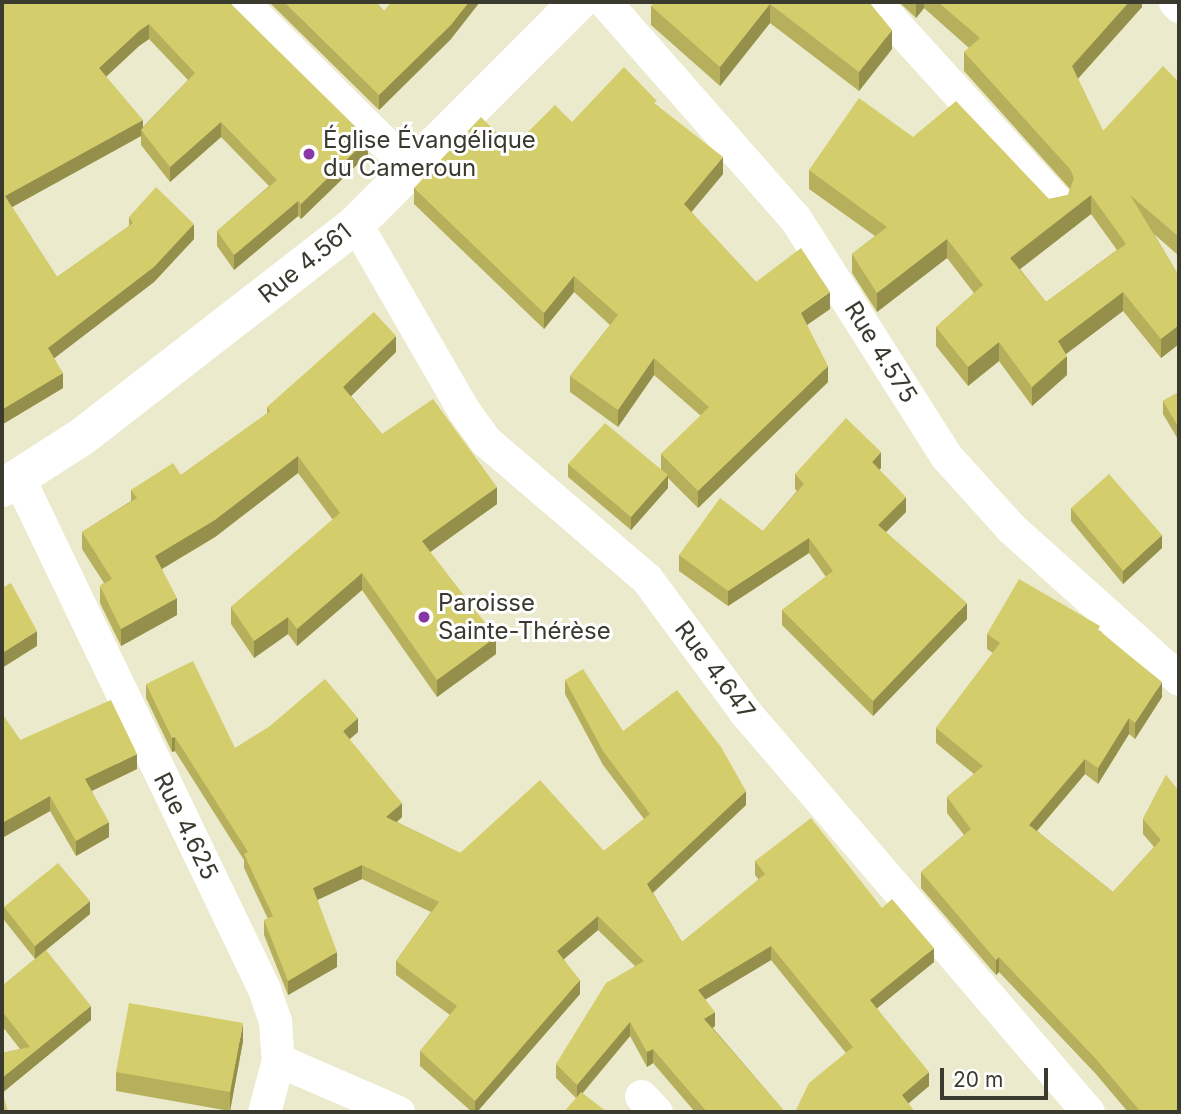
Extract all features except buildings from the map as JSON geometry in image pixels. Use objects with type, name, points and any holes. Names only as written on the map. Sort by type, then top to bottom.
[{"type":"main road","name":"Rue 4.561","points":[[11,484],[176,367],[356,224],[578,2]]},
{"type":"street","points":[[243,2],[411,169]]},
{"type":"street","name":"Rue 4.575","points":[[605,2],[795,218],[961,474],[1011,528],[1179,679]]},
{"type":"street","points":[[875,2],[1055,200]]},
{"type":"street","points":[[1175,2],[1179,5]]},
{"type":"street","name":"Rue 4.647","points":[[356,224],[464,411],[486,441],[647,579],[745,712],[1088,1112]]},
{"type":"street","name":"Rue 4.625","points":[[11,484],[264,989],[275,1021],[278,1060],[264,1112]]},
{"type":"street","points":[[278,1060],[398,1112]]},
{"type":"place","name":"Église Évangélique du Cameroun","points":[[309,154]]},
{"type":"place","name":"Paroisse Sainte-Thérèse","points":[[424,617]]}]
